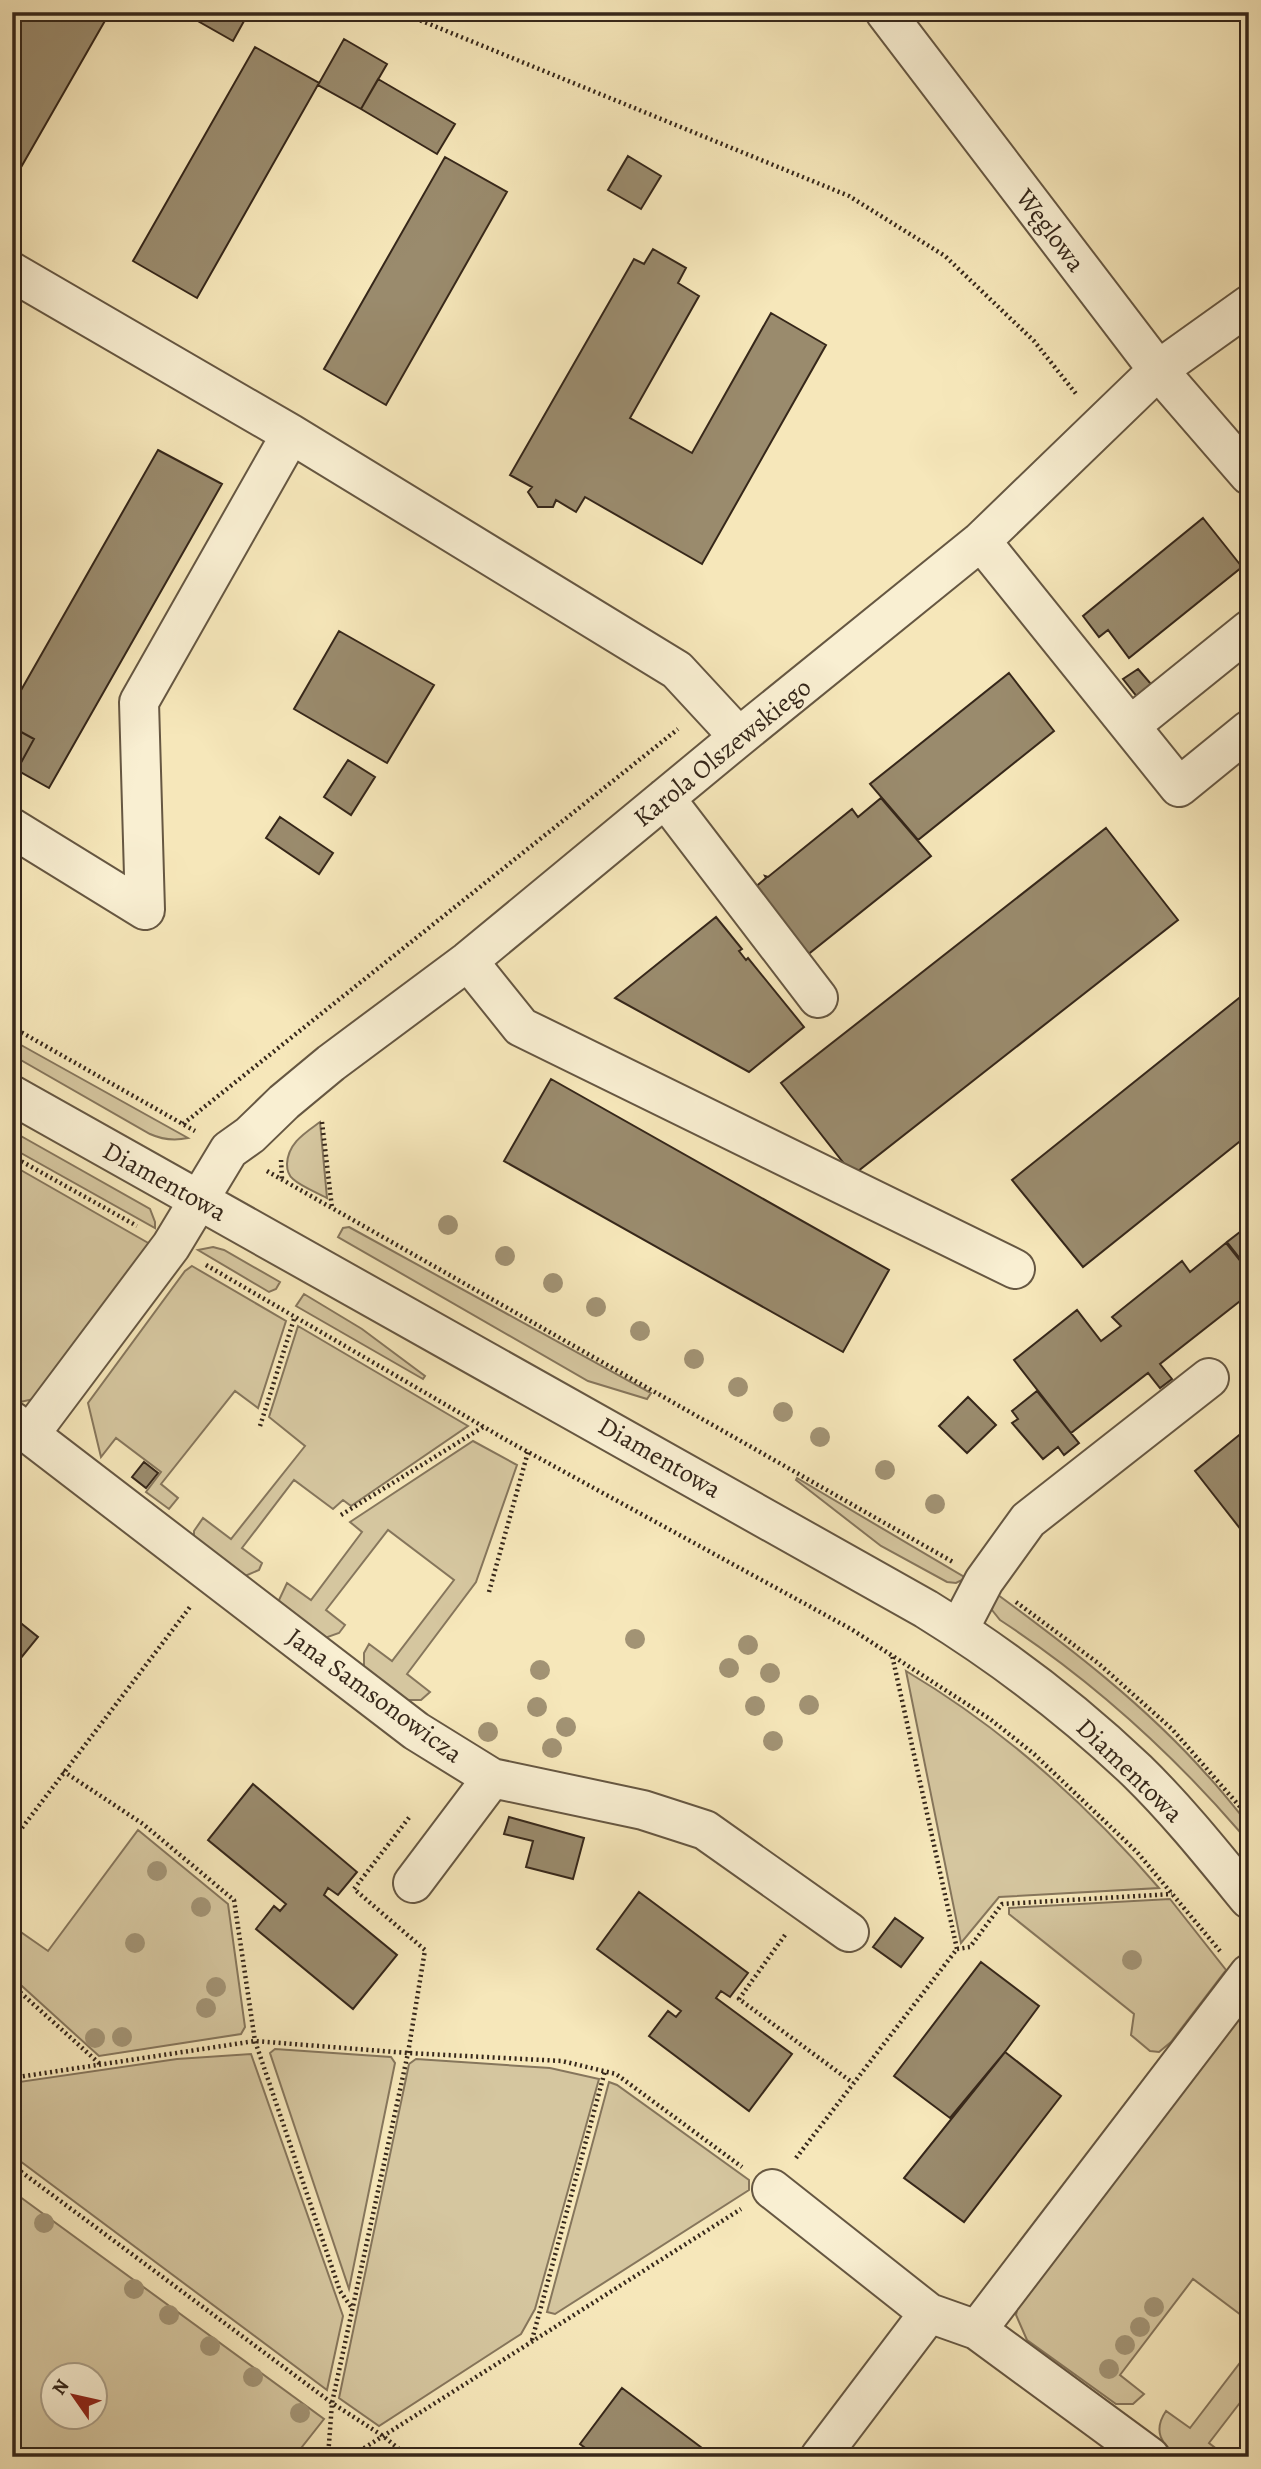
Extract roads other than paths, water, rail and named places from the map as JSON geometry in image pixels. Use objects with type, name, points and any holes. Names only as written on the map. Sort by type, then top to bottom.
[{"type":"street","name":"Węglowa","points":[[885,12],[1158,370],[1249,475]]},
{"type":"street","points":[[12,272],[291,434],[677,670],[739,737]]},
{"type":"street","name":"Karola Olszewskiego","points":[[21,1427],[171,1246],[229,1150],[250,1135],[331,1063],[468,961],[981,541],[1158,370],[1249,305]]},
{"type":"street","points":[[12,828],[145,910],[139,702],[291,434]]},
{"type":"street","points":[[981,541],[1179,787],[1249,730]]},
{"type":"street","points":[[1130,726],[1249,630]]},
{"type":"street","points":[[665,798],[818,998]]},
{"type":"street","points":[[468,961],[521,1027],[1015,1269]]},
{"type":"street","name":"Diamentowa","points":[[12,1095],[565,1404],[959,1629],[1057,1700],[1138,1772],[1188,1826],[1249,1899]]},
{"type":"street","points":[[959,1629],[985,1581],[1028,1520],[1209,1378]]},
{"type":"street","name":"Jana Samsonowicza","points":[[21,1427],[415,1731],[492,1778],[643,1810],[705,1830],[849,1931]]},
{"type":"street","points":[[413,1883],[492,1778]]},
{"type":"street","points":[[977,2330],[1246,1977]]},
{"type":"street","points":[[772,2189],[929,2313],[977,2330],[1150,2457]]},
{"type":"street","points":[[820,2457],[929,2313]]}]
